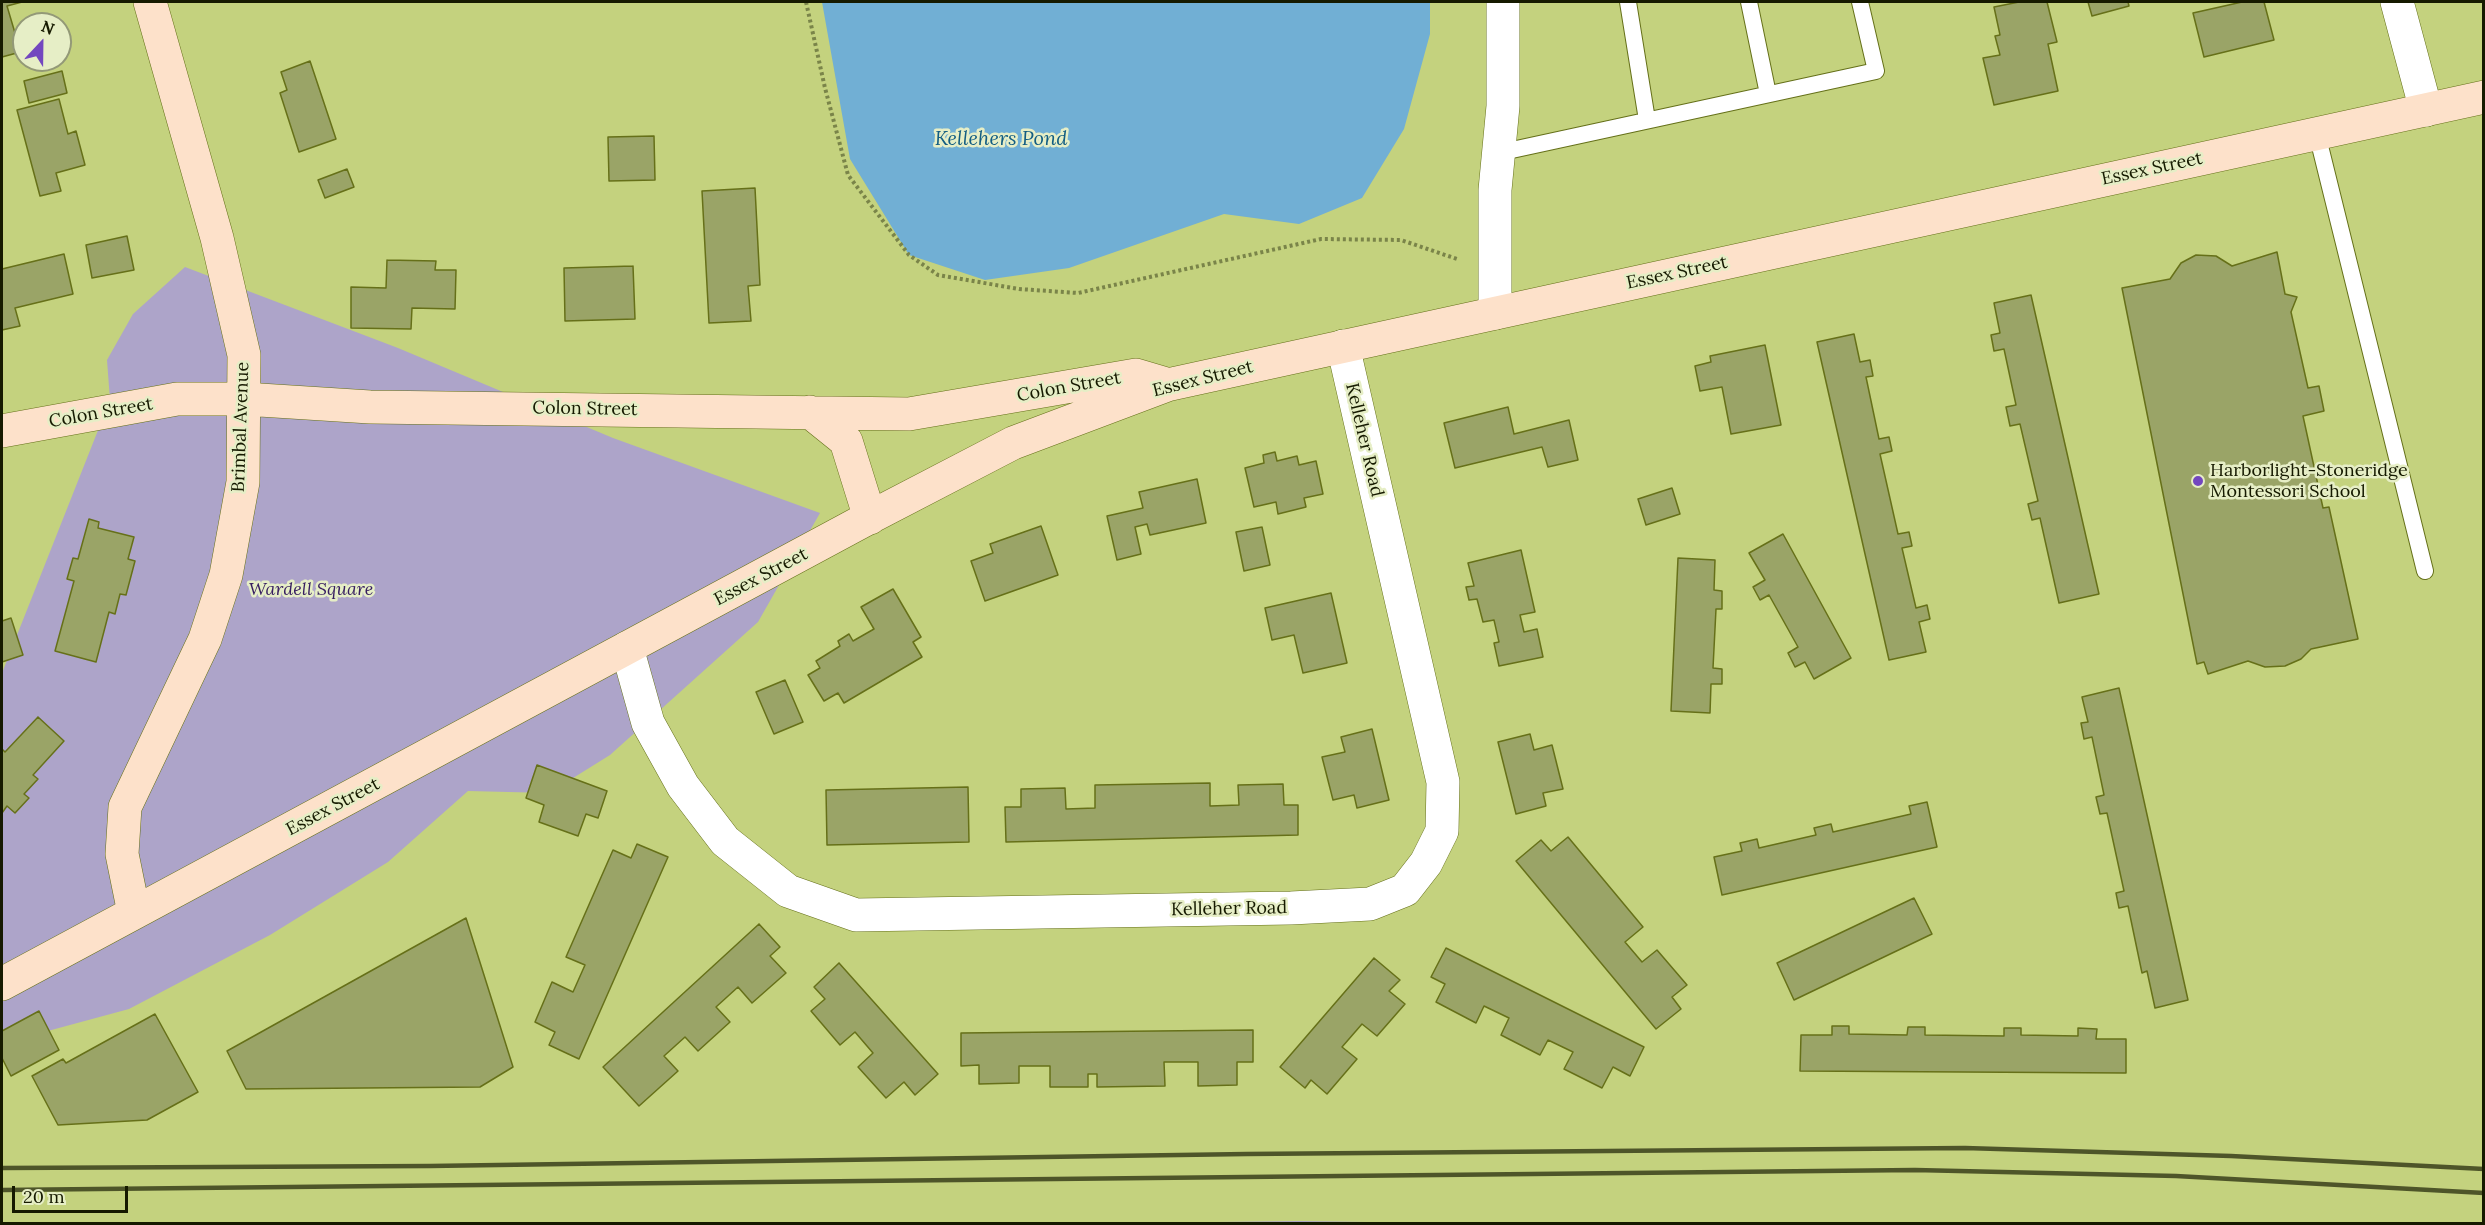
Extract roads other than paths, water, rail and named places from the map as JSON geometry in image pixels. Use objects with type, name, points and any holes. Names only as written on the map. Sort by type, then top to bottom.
[{"type":"main road","name":"Brimbal Avenue","points":[[134,914],[122,854],[125,807],[205,639],[226,575],[243,482],[244,355],[217,238],[150,2]]},
{"type":"main road","name":"Essex Street","points":[[2,984],[1013,443],[1167,385],[2484,97]]},
{"type":"main road","name":"Colon Street","points":[[2,431],[177,399],[244,399],[370,407],[909,414],[1136,375],[1167,385]]},
{"type":"main road","points":[[810,412],[846,441],[870,518]]},
{"type":"street","points":[[1495,313],[1495,190],[1503,106],[1503,2]]},
{"type":"street","points":[[2397,2],[2426,110]]},
{"type":"street","name":"Kelleher Road","points":[[627,648],[648,723],[683,786],[725,841],[788,891],[856,915],[1279,908],[1370,904],[1405,890],[1426,863],[1442,831],[1443,783],[1343,346]]},
{"type":"lane","points":[[1628,2],[1647,120]]},
{"type":"lane","points":[[1749,2],[1768,94]]},
{"type":"lane","points":[[1498,153],[1876,71],[1860,2]]},
{"type":"lane","points":[[2317,134],[2425,571]]},
{"type":"water","name":"Kellehers Pond","points":[[822,2],[1430,2],[1430,34],[1404,129],[1362,198],[1299,224],[1224,214],[1069,268],[985,280],[909,255],[850,159]]},
{"type":"railway","points":[[2,1168],[430,1166],[1247,1154],[1965,1148],[2231,1156],[2484,1169]]},
{"type":"railway","points":[[2,1190],[1915,1170],[2176,1176],[2484,1193]]},
{"type":"place","name":"Harborlight-Stoneridge Montessori School","points":[[2198,481]]},
{"type":"park label","name":"Wardell Square","points":[[311,590]]}]
